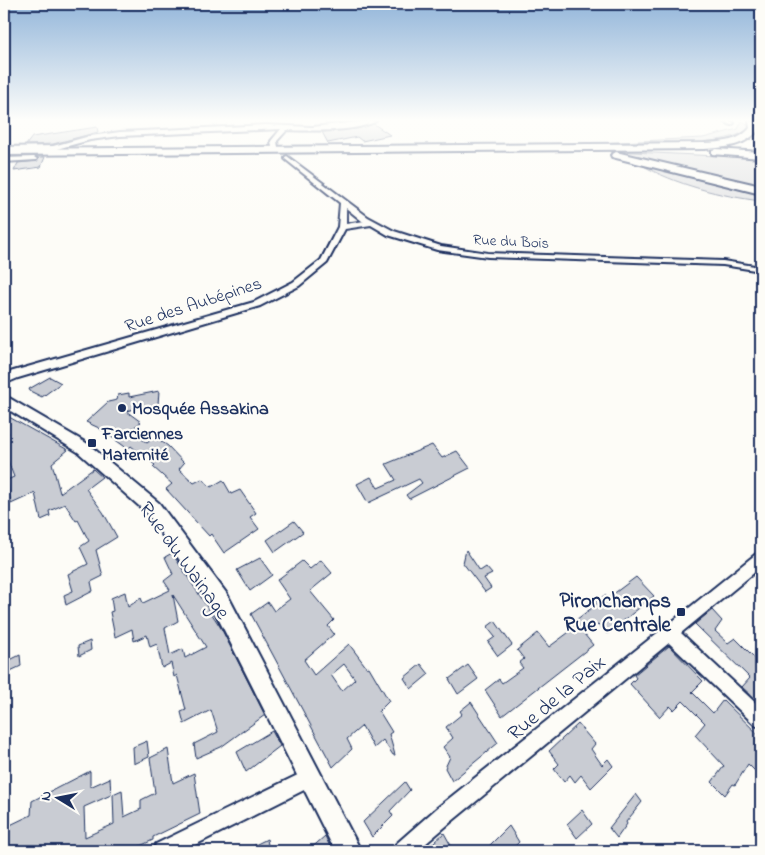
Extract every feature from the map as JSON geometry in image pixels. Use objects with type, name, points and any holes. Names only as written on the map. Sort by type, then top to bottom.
[{"type":"highway","points":[[644,161],[761,190]]},
{"type":"street","name":"Rue du Bois","points":[[291,161],[343,203],[390,233],[466,253],[723,263],[761,269]]},
{"type":"street","name":"Rue des Aubépines","points":[[4,380],[14,375],[257,304],[296,284],[324,261],[342,227],[343,203]]},
{"type":"street","points":[[342,227],[372,223]]},
{"type":"street","name":"Rue du Wainage","points":[[4,400],[83,448],[153,508],[220,601],[312,777],[348,851]]},
{"type":"street","name":"Rue de la Paix","points":[[403,851],[444,815],[668,632],[761,559]]},
{"type":"street","points":[[668,632],[761,719]]},
{"type":"street","points":[[163,851],[312,777]]},
{"type":"shaded area","points":[[646,161],[761,161],[761,189],[713,179]]},
{"type":"shaded area","points":[[640,164],[761,193],[761,201],[730,196],[684,184]]},
{"type":"building","points":[[43,161],[41,167],[14,171],[18,163]]},
{"type":"building","points":[[50,377],[61,383],[42,397],[30,391],[29,389]]},
{"type":"building","points":[[159,391],[158,404],[126,411],[141,422],[128,432],[134,433],[147,443],[155,437],[168,446],[184,463],[179,469],[194,483],[202,479],[211,487],[223,480],[231,494],[240,490],[256,513],[250,517],[259,529],[224,553],[211,534],[209,536],[166,489],[172,484],[153,467],[155,465],[131,446],[128,449],[99,428],[86,422],[108,402],[117,400],[118,395],[129,393],[129,397]]},
{"type":"building","points":[[9,417],[68,450],[52,463],[60,493],[93,469],[102,477],[86,489],[103,512],[117,537],[96,550],[103,576],[91,582],[93,591],[66,605],[64,595],[73,591],[68,574],[88,564],[80,547],[89,541],[78,520],[76,521],[65,504],[49,511],[50,516],[41,520],[35,493],[11,504],[7,480],[14,477],[4,451],[4,436],[9,433],[4,429],[4,421]]},
{"type":"building","points":[[432,445],[442,458],[457,451],[470,468],[409,499],[406,495],[422,483],[419,479],[368,503],[357,484],[371,477],[378,488],[396,480],[386,464]]},
{"type":"building","points":[[294,521],[303,532],[275,552],[267,540]]},
{"type":"building","points":[[466,550],[480,571],[486,567],[492,574],[484,578],[491,588],[485,592],[463,563]]},
{"type":"building","points":[[172,553],[221,628],[265,715],[221,747],[196,758],[194,744],[218,732],[211,710],[184,724],[181,712],[186,710],[177,675],[174,677],[171,663],[162,668],[157,644],[150,647],[147,635],[134,641],[132,629],[115,637],[110,612],[113,611],[111,598],[125,592],[128,607],[141,598],[143,603],[170,590],[164,581],[173,574],[165,557]],"holes":[[[173,595],[206,647],[185,658],[183,649],[170,655],[165,628],[178,621]]]},
{"type":"building","points":[[260,558],[272,575],[250,591],[237,570]]},
{"type":"building","points":[[321,560],[332,573],[310,591],[334,620],[328,626],[334,634],[304,660],[314,675],[349,644],[367,668],[369,667],[389,701],[379,711],[392,732],[389,734],[395,755],[393,755],[383,740],[374,748],[362,726],[347,739],[352,749],[333,767],[251,614],[268,602],[274,611],[290,599],[277,580],[302,561],[310,569]],"holes":[[[344,664],[355,679],[342,691],[331,675]]]},
{"type":"building","points":[[636,577],[654,596],[607,634],[598,624],[584,634],[593,645],[502,716],[485,690],[499,679],[502,683],[523,668],[519,663],[524,659],[517,650],[538,633],[549,647],[572,630],[568,626],[597,604],[595,602],[605,595],[608,598]]},
{"type":"building","points":[[712,610],[722,621],[715,631],[728,643],[735,638],[761,664],[761,696],[757,701],[742,687],[750,678],[695,624]]},
{"type":"building","points":[[495,621],[512,645],[498,656],[488,642],[495,637],[487,627]]},
{"type":"building","points":[[90,641],[91,650],[79,656],[78,646]]},
{"type":"building","points":[[669,646],[703,681],[692,692],[713,713],[723,700],[761,737],[761,777],[748,764],[735,785],[733,784],[725,795],[712,782],[724,766],[695,735],[705,723],[683,701],[674,710],[670,706],[660,717],[630,684],[636,678],[634,675]]},
{"type":"building","points":[[20,655],[21,666],[4,674],[4,663]]},
{"type":"building","points":[[421,664],[429,674],[411,689],[404,678]]},
{"type":"building","points":[[468,665],[478,679],[458,694],[449,679]]},
{"type":"building","points":[[471,702],[498,743],[452,781],[445,768],[450,757],[443,747],[453,738],[446,727],[462,714],[460,711]]},
{"type":"building","points":[[578,724],[595,744],[591,749],[602,765],[608,759],[613,766],[591,788],[581,775],[575,782],[570,775],[564,782],[554,769],[559,764],[549,751]]},
{"type":"building","points":[[272,731],[280,746],[246,772],[237,752]]},
{"type":"building","points":[[147,741],[149,757],[134,764],[133,747]]},
{"type":"building","points":[[168,749],[173,783],[194,773],[200,814],[129,851],[4,851],[4,828],[31,815],[32,801],[90,771],[90,787],[110,778],[111,795],[84,807],[85,837],[114,824],[113,794],[122,790],[124,817],[141,809],[141,800],[155,793],[150,758]]},
{"type":"building","points":[[405,782],[410,790],[390,811],[393,816],[372,837],[363,822]]},
{"type":"building","points":[[636,794],[642,802],[626,822],[627,824],[617,838],[609,828]]},
{"type":"building","points":[[582,810],[592,824],[577,838],[567,824]]},
{"type":"building","points":[[509,826],[519,842],[510,851],[494,851],[490,845]]},
{"type":"building","points":[[444,833],[454,851],[424,851]]},
{"type":"building","points":[[325,836],[332,851],[308,851]]},
{"type":"building","points":[[267,839],[269,851],[243,851]]},
{"type":"place","name":"Mosquée Assakina","points":[[122,408]]},
{"type":"place","name":"Farciennes Maternité","points":[[92,443]]},
{"type":"place","name":"Pironchamps Rue Centrale","points":[[681,612]]}]
